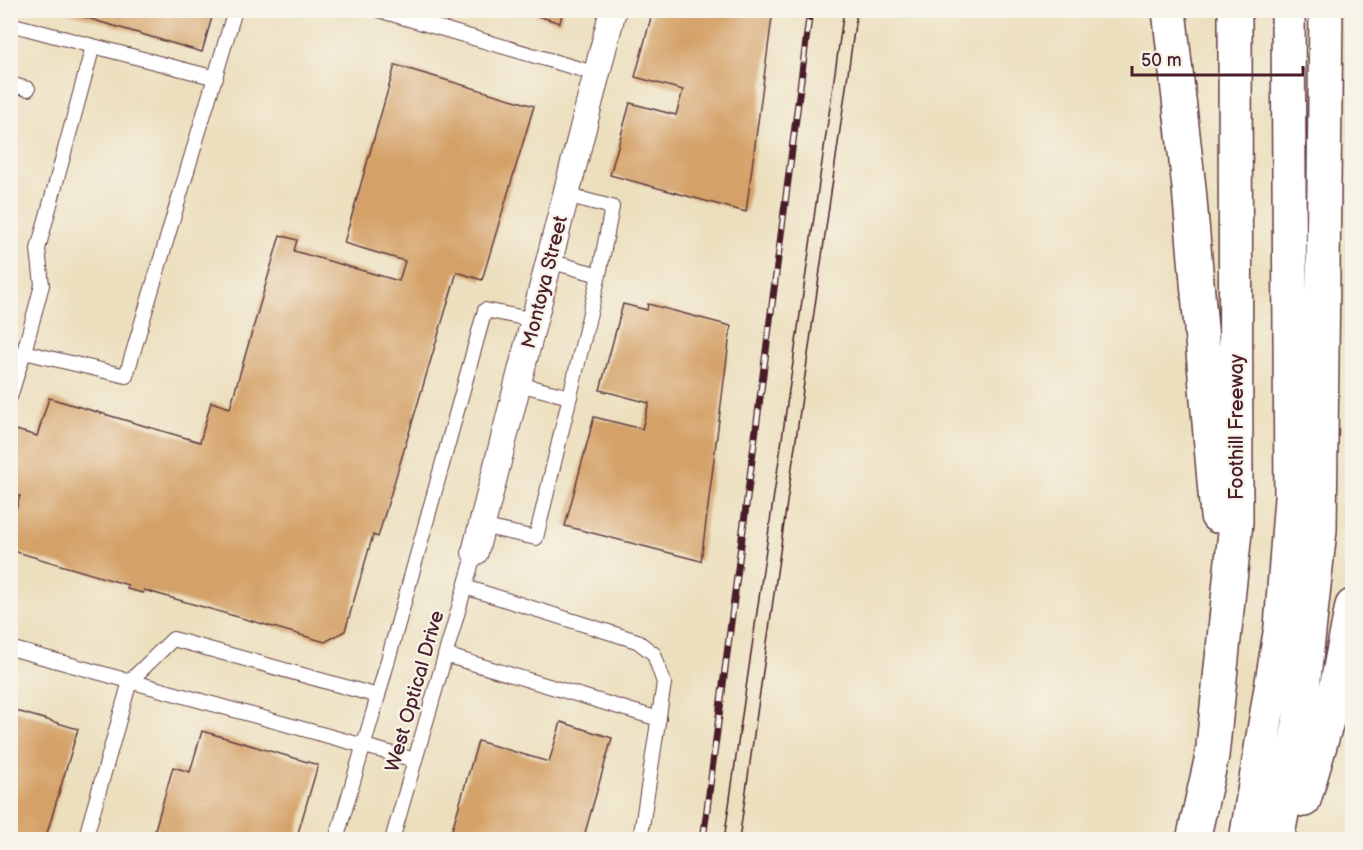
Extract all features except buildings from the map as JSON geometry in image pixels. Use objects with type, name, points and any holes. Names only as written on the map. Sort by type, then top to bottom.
[{"type":"highway","points":[[1169,10],[1189,188],[1226,627]]},
{"type":"highway","name":"Foothill Freeway","points":[[1193,840],[1212,756],[1236,522],[1235,10]]},
{"type":"highway","points":[[1227,840],[1251,711],[1270,529],[1272,357],[1270,10]]},
{"type":"highway","points":[[1246,840],[1281,627],[1291,498],[1288,10]]},
{"type":"highway","points":[[1277,840],[1299,724],[1320,530],[1326,10]]},
{"type":"highway","points":[[1292,840],[1335,694],[1353,606]]},
{"type":"street","name":"Montoya Street","points":[[475,552],[613,10]]},
{"type":"lane","points":[[24,352],[126,376],[236,10]]},
{"type":"lane","points":[[378,10],[597,74]]},
{"type":"lane","points":[[10,24],[216,78]]},
{"type":"lane","points":[[10,397],[42,285],[38,249],[93,46]]},
{"type":"lane","points":[[10,84],[28,88]]},
{"type":"lane","points":[[481,526],[536,538],[599,275],[612,207],[566,195]]},
{"type":"lane","points":[[549,261],[599,275]]},
{"type":"lane","points":[[336,840],[485,310],[534,320]]},
{"type":"lane","points":[[518,384],[570,397]]},
{"type":"lane","name":"West Optical Drive","points":[[392,840],[475,552]]},
{"type":"lane","points":[[465,587],[637,641],[654,654],[664,683],[640,840]]},
{"type":"lane","points":[[84,840],[130,681],[173,639],[378,696]]},
{"type":"lane","points":[[10,648],[415,760]]},
{"type":"lane","points":[[445,655],[659,719]]},
{"type":"tram line","points":[[724,840],[844,10]]},
{"type":"tram line","points":[[739,840],[857,10]]},
{"type":"railway","points":[[703,840],[810,10]]}]
